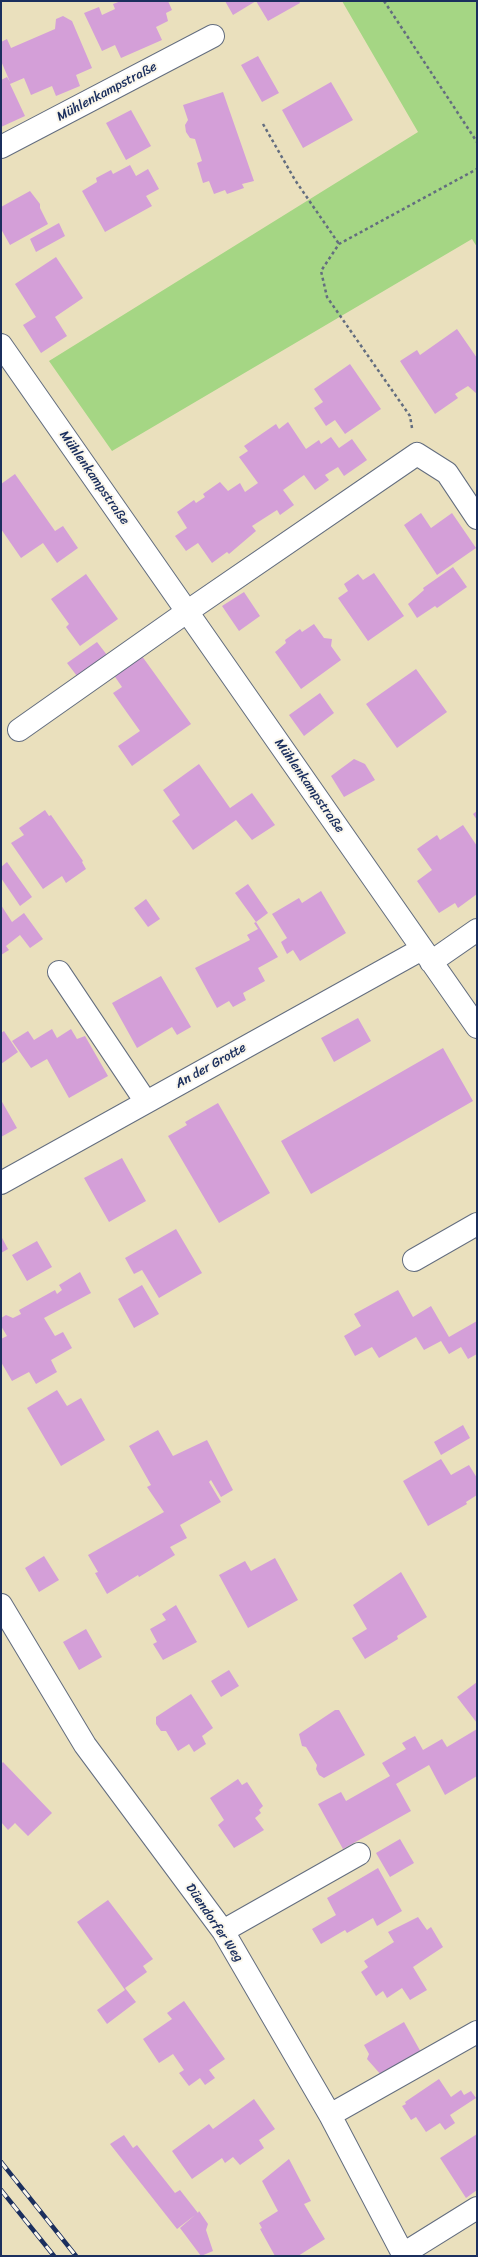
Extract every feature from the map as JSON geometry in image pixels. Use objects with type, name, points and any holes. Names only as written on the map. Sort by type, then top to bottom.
[{"type":"street","name":"Mühlenkampstraße","points":[[1,147],[213,36]]},
{"type":"street","name":"Mühlenkampstraße","points":[[1,345],[477,1027]]},
{"type":"street","points":[[19,730],[188,611],[417,454],[447,473],[477,518]]},
{"type":"street","points":[[426,955],[477,930]]},
{"type":"street","name":"An der Grotte","points":[[1,1183],[146,1102],[426,955]]},
{"type":"street","points":[[59,972],[146,1102]]},
{"type":"street","points":[[414,1260],[477,1224]]},
{"type":"street","name":"Düendorfer Weg","points":[[1,1605],[85,1745],[223,1931],[330,2116],[403,2255]]},
{"type":"street","points":[[223,1931],[359,1854]]},
{"type":"street","points":[[330,2116],[477,2032]]},
{"type":"street","points":[[403,2255],[477,2208]]},
{"type":"path","points":[[384,1],[477,142]]},
{"type":"path","points":[[264,124],[295,180],[339,244]]},
{"type":"path","points":[[417,454],[410,416],[327,297],[321,271],[339,244],[477,169]]},
{"type":"green space","points":[[342,1],[477,1],[477,247],[472,239],[112,451],[49,361],[418,132]]},
{"type":"building","points":[[121,1],[168,1],[172,10],[166,13],[168,21],[156,27],[162,40],[121,58],[115,45],[102,51],[84,13],[99,7],[102,15],[115,9],[113,4]]},
{"type":"building","points":[[225,1],[256,1],[233,15]]},
{"type":"building","points":[[256,1],[299,1],[300,3],[268,21]]},
{"type":"building","points":[[63,16],[72,21],[92,68],[76,75],[80,86],[56,96],[52,86],[31,95],[24,78],[10,84],[25,116],[1,127],[1,80],[7,77],[10,82],[1,61],[1,42],[7,39],[11,48],[55,29],[56,19]]},
{"type":"building","points":[[258,56],[279,93],[262,102],[241,65]]},
{"type":"building","points":[[331,82],[353,120],[303,148],[282,110]]},
{"type":"building","points":[[223,92],[254,181],[242,184],[244,188],[227,194],[225,190],[214,194],[209,181],[203,183],[197,163],[202,161],[195,139],[190,138],[186,132],[185,125],[188,120],[183,105]]},
{"type":"building","points":[[131,110],[151,146],[126,160],[106,123]]},
{"type":"building","points":[[130,165],[136,176],[148,169],[159,189],[146,196],[152,206],[105,232],[82,191],[97,182],[96,178],[111,170],[113,174]]},
{"type":"building","points":[[30,191],[40,204],[40,208],[48,224],[10,245],[1,229],[1,207]]},
{"type":"building","points":[[59,223],[65,236],[36,252],[30,239]]},
{"type":"building","points":[[56,257],[83,298],[55,317],[67,336],[41,353],[23,325],[36,317],[15,284]]},
{"type":"building","points":[[457,329],[477,358],[477,394],[468,386],[455,394],[458,398],[435,414],[400,361],[417,350],[420,355]]},
{"type":"building","points":[[350,364],[381,409],[345,434],[335,420],[326,426],[314,408],[323,402],[314,389]]},
{"type":"building","points":[[288,422],[306,449],[319,440],[321,444],[331,437],[339,448],[352,439],[367,460],[344,476],[338,467],[325,475],[329,480],[315,490],[304,475],[283,490],[294,505],[280,515],[277,510],[252,526],[256,531],[229,554],[227,552],[212,563],[198,543],[186,551],[175,536],[187,528],[177,512],[194,500],[196,503],[205,497],[203,494],[220,482],[228,491],[240,483],[245,492],[258,483],[239,457],[248,451],[244,446],[276,424],[279,429]]},
{"type":"building","points":[[15,474],[55,531],[63,526],[78,548],[57,563],[43,543],[21,558],[1,529],[1,484]]},
{"type":"building","points":[[421,513],[431,528],[452,513],[476,548],[437,575],[404,525]]},
{"type":"building","points":[[453,567],[467,587],[437,608],[435,606],[417,618],[408,604],[424,590],[423,588]]},
{"type":"building","points":[[374,573],[404,616],[368,641],[338,598],[348,591],[344,584],[358,574],[363,580]]},
{"type":"building","points":[[86,574],[118,619],[80,646],[66,627],[69,624],[51,599]]},
{"type":"building","points":[[244,592],[260,616],[239,631],[222,606]]},
{"type":"building","points":[[314,624],[324,638],[332,639],[331,646],[341,660],[301,689],[275,652],[286,643],[285,640],[300,629],[302,632]]},
{"type":"building","points":[[97,642],[107,655],[77,676],[67,663]]},
{"type":"building","points":[[139,652],[191,724],[132,766],[118,746],[140,731],[113,693],[122,687],[111,671]]},
{"type":"building","points":[[416,669],[447,712],[397,748],[366,704]]},
{"type":"building","points":[[320,693],[334,713],[304,736],[289,715]]},
{"type":"building","points":[[354,759],[365,764],[375,780],[344,797],[331,776]]},
{"type":"building","points":[[199,764],[230,808],[252,793],[275,825],[252,840],[236,820],[193,850],[172,821],[180,815],[163,790]]},
{"type":"building","points":[[45,810],[49,816],[51,815],[83,861],[82,862],[86,869],[66,883],[62,876],[43,889],[11,843],[24,835],[19,828]]},
{"type":"building","points":[[477,811],[477,820],[473,814]]},
{"type":"building","points":[[463,825],[477,846],[477,894],[458,908],[455,903],[439,913],[417,881],[432,870],[417,849],[437,835],[440,840]]},
{"type":"building","points":[[7,862],[32,897],[20,906],[1,878],[1,867]]},
{"type":"building","points":[[248,884],[268,913],[256,922],[235,893]]},
{"type":"building","points":[[321,891],[346,933],[300,961],[293,950],[287,954],[281,942],[287,938],[272,914],[299,898],[302,903]]},
{"type":"building","points":[[146,899],[160,919],[148,927],[134,908]]},
{"type":"building","points":[[1,905],[12,922],[24,913],[43,939],[30,948],[20,935],[6,946],[9,950],[1,955]]},
{"type":"building","points":[[256,922],[278,957],[258,968],[265,981],[243,993],[246,1000],[233,1007],[229,1001],[217,1008],[195,968],[250,940],[247,935],[258,929],[254,923]]},
{"type":"building","points":[[161,976],[191,1027],[177,1035],[172,1027],[137,1048],[112,1003]]},
{"type":"building","points":[[358,1018],[371,1041],[334,1062],[321,1038]]},
{"type":"building","points":[[52,1029],[57,1038],[71,1029],[77,1039],[85,1036],[108,1076],[69,1098],[47,1059],[31,1068],[12,1041],[28,1031],[34,1040]]},
{"type":"building","points":[[4,1031],[18,1052],[1,1064],[1,1033]]},
{"type":"building","points":[[443,1048],[473,1101],[311,1194],[281,1141]]},
{"type":"building","points":[[1,1100],[17,1128],[1,1137]]},
{"type":"building","points":[[218,1103],[270,1193],[219,1223],[168,1136],[187,1125],[185,1122]]},
{"type":"building","points":[[122,1158],[146,1201],[109,1222],[84,1178]]},
{"type":"building","points":[[176,1229],[202,1273],[159,1298],[142,1270],[134,1274],[125,1258]]},
{"type":"building","points":[[1,1236],[8,1249],[1,1253]]},
{"type":"building","points":[[37,1241],[52,1267],[27,1281],[12,1255]]},
{"type":"building","points":[[80,1272],[91,1293],[44,1318],[55,1336],[63,1332],[72,1348],[51,1360],[57,1372],[36,1384],[29,1372],[12,1381],[1,1362],[1,1339],[7,1336],[1,1326],[1,1318],[6,1315],[13,1318],[21,1314],[19,1310],[55,1290],[57,1294],[62,1290],[59,1285]]},
{"type":"building","points":[[142,1285],[159,1314],[134,1328],[118,1299]]},
{"type":"building","points":[[398,1290],[413,1317],[431,1306],[449,1337],[477,1321],[477,1354],[468,1359],[461,1347],[449,1354],[441,1341],[424,1350],[416,1337],[379,1358],[372,1347],[355,1356],[344,1336],[361,1326],[354,1314]]},
{"type":"building","points":[[57,1390],[67,1406],[81,1398],[105,1440],[61,1466],[27,1408]]},
{"type":"building","points":[[463,1425],[470,1438],[441,1455],[434,1442]]},
{"type":"building","points":[[158,1430],[173,1456],[207,1440],[233,1490],[221,1497],[211,1480],[209,1482],[221,1502],[180,1525],[187,1538],[170,1547],[175,1555],[107,1594],[95,1573],[98,1572],[88,1555],[164,1512],[147,1487],[151,1485],[129,1446]]},
{"type":"building","points":[[441,1459],[451,1475],[469,1465],[477,1478],[477,1495],[466,1502],[467,1504],[428,1526],[403,1481]]},
{"type":"building","points":[[44,1556],[59,1580],[39,1592],[25,1568]]},
{"type":"building","points":[[275,1558],[298,1600],[248,1628],[219,1575],[245,1561],[251,1571]]},
{"type":"building","points":[[401,1572],[427,1617],[397,1636],[398,1639],[365,1659],[352,1638],[367,1629],[353,1605]]},
{"type":"building","points":[[176,1605],[197,1642],[163,1660],[153,1644],[157,1642],[150,1629],[166,1620],[162,1614]]},
{"type":"building","points":[[86,1629],[102,1657],[79,1670],[63,1642]]},
{"type":"building","points":[[229,1670],[239,1686],[221,1697],[211,1681]]},
{"type":"building","points":[[477,1682],[477,1723],[457,1697]]},
{"type":"building","points":[[191,1694],[213,1728],[202,1736],[206,1744],[194,1752],[189,1744],[178,1751],[166,1731],[161,1731],[156,1724],[156,1717]]},
{"type":"building","points":[[335,1710],[339,1710],[365,1755],[324,1778],[319,1775],[316,1769],[317,1765],[306,1747],[302,1746],[299,1734]]},
{"type":"building","points":[[477,1729],[477,1776],[445,1795],[429,1765],[396,1784],[411,1811],[343,1849],[318,1804],[341,1792],[346,1801],[390,1776],[382,1763],[406,1749],[402,1743],[415,1736],[423,1750],[442,1739],[447,1747]]},
{"type":"building","points":[[3,1762],[52,1813],[28,1836],[15,1823],[8,1830],[1,1822],[1,1764]]},
{"type":"building","points":[[238,1779],[242,1785],[247,1782],[263,1806],[259,1810],[261,1813],[255,1818],[264,1830],[234,1848],[218,1825],[224,1820],[210,1798]]},
{"type":"building","points":[[400,1839],[414,1863],[390,1877],[376,1853]]},
{"type":"building","points":[[378,1868],[402,1911],[377,1926],[373,1918],[347,1933],[345,1930],[321,1944],[312,1929],[336,1915],[327,1898]]},
{"type":"building","points":[[108,1900],[153,1959],[143,1966],[147,1972],[125,1988],[136,2002],[107,2024],[97,2010],[125,1990],[77,1922]]},
{"type":"building","points":[[418,1917],[427,1930],[431,1927],[443,1947],[413,1967],[427,1990],[410,2000],[402,1988],[387,1998],[383,1991],[376,1996],[361,1972],[368,1967],[364,1961],[394,1942],[388,1932]]},
{"type":"building","points":[[184,2001],[225,2059],[209,2070],[215,2078],[205,2085],[200,2078],[189,2086],[179,2073],[184,2070],[173,2054],[159,2063],[143,2039],[172,2019],[167,2013]]},
{"type":"building","points":[[404,2022],[422,2054],[382,2076],[367,2059],[369,2054],[364,2045]]},
{"type":"building","points":[[439,2079],[451,2097],[461,2090],[464,2095],[471,2091],[476,2098],[450,2115],[455,2123],[445,2130],[440,2123],[426,2132],[416,2117],[411,2120],[402,2106],[406,2104],[405,2102]]},
{"type":"building","points":[[254,2099],[275,2129],[259,2140],[264,2148],[240,2165],[233,2157],[225,2163],[222,2158],[192,2179],[172,2151],[209,2124],[213,2129]]},
{"type":"building","points":[[477,2134],[477,2190],[466,2198],[440,2158]]},
{"type":"building","points":[[124,2135],[133,2148],[137,2145],[175,2193],[180,2190],[198,2213],[199,2211],[208,2224],[206,2230],[213,2251],[201,2256],[180,2228],[195,2215],[177,2229],[110,2144]]},
{"type":"building","points":[[289,2159],[311,2201],[304,2204],[325,2239],[298,2256],[275,2256],[260,2229],[262,2228],[259,2223],[278,2211],[262,2181]]},
{"type":"railway","points":[[1,2162],[76,2256]]},
{"type":"railway","points":[[1,2190],[54,2256]]}]
